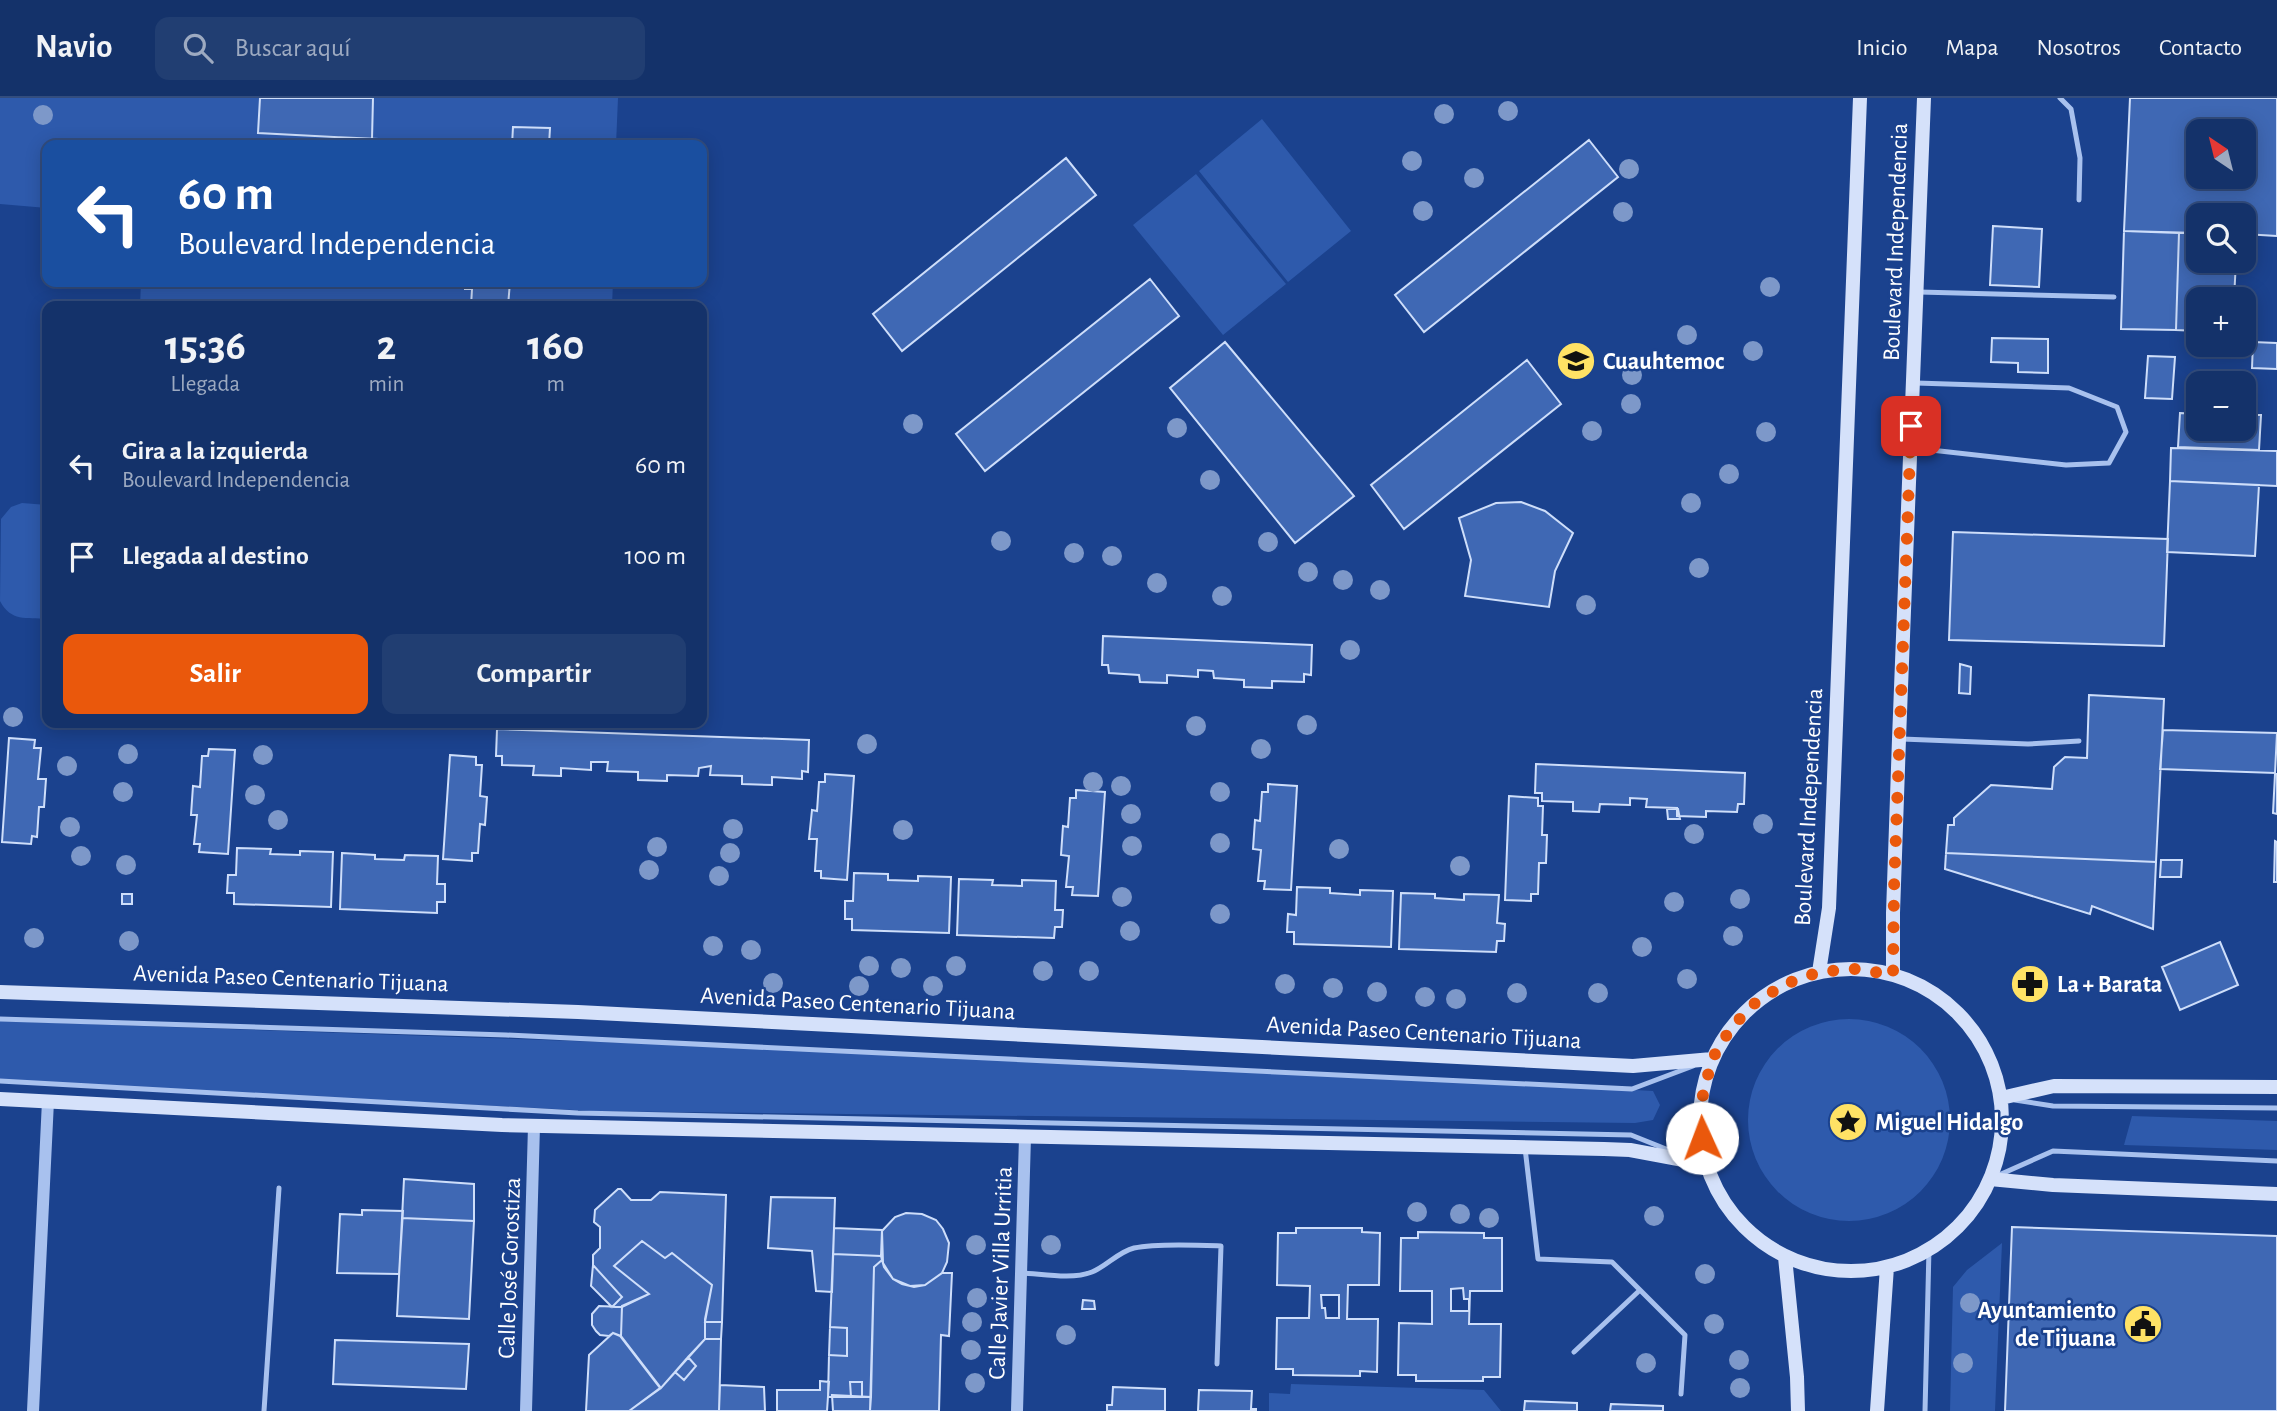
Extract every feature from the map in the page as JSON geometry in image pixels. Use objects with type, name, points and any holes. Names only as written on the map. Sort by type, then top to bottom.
[{"type":"main road","name":"Boulevard Independencia","points":[[1819,972],[1829,908],[1860,98]]},
{"type":"main road","name":"Boulevard Independencia","points":[[1893,975],[1899,739],[1924,98]]},
{"type":"main road","points":[[1856,969],[1893,975],[1933,992],[1965,1020],[1989,1057],[2001,1098],[2003,1129],[2000,1149],[1990,1179],[1962,1223],[1929,1250],[1887,1267],[1835,1271],[1785,1257],[1750,1234],[1723,1202],[1705,1164],[1699,1111],[1712,1059],[1731,1028],[1755,1003],[1785,984],[1819,972],[1856,969]]},
{"type":"main road","name":"Avenida Paseo Centenario Tijuana","points":[[0,992],[579,1012],[1633,1066],[1712,1059]]},
{"type":"main road","points":[[2001,1098],[2054,1086],[2277,1087]]},
{"type":"main road","points":[[0,1099],[534,1126],[1630,1150],[1705,1164]]},
{"type":"main road","points":[[1990,1179],[2053,1185],[2277,1194]]},
{"type":"main road","points":[[1785,1257],[1798,1410]]},
{"type":"main road","points":[[1877,1411],[1887,1267]]},
{"type":"street","points":[[33,1411],[48,1101]]},
{"type":"street","name":"Calle José Gorostiza","points":[[526,1411],[534,1126]]},
{"type":"street","name":"Calle Javier Villa Urritia","points":[[1017,1411],[1025,1137]]},
{"type":"lane","points":[[2060,98],[2071,109],[2080,158],[2079,200]]},
{"type":"lane","points":[[1916,292],[2114,297]]},
{"type":"lane","points":[[1910,448],[2066,465],[2109,463],[2126,432],[2117,407],[2069,388],[1913,383]]},
{"type":"lane","points":[[1899,739],[2028,744],[2079,741]]},
{"type":"lane","points":[[0,1019],[506,1035],[1632,1089],[1712,1059]]},
{"type":"lane","points":[[0,1081],[578,1113],[1631,1135],[1705,1164]]},
{"type":"lane","points":[[2001,1098],[2053,1106],[2277,1108]]},
{"type":"lane","points":[[1525,1147],[1538,1259],[1612,1262],[1685,1335],[1681,1394]]},
{"type":"lane","points":[[1990,1179],[2053,1151],[2277,1160]]},
{"type":"lane","points":[[264,1411],[279,1188]]},
{"type":"lane","points":[[1022,1273],[1076,1276],[1096,1270],[1134,1248],[1221,1246],[1217,1364]]},
{"type":"lane","points":[[1924,1411],[1929,1250]]},
{"type":"lane","points":[[1574,1352],[1640,1290]]},
{"type":"shaded area","points":[[0,98],[618,98],[616,140],[42,140],[42,208],[0,204]]},
{"type":"shaded area","points":[[1262,119],[1351,231],[1288,282],[1199,171]]},
{"type":"shaded area","points":[[1196,174],[1286,284],[1223,335],[1133,225]]},
{"type":"shaded area","points":[[141,287],[613,287],[612,301],[140,301]]},
{"type":"shaded area","points":[[22,503],[42,505],[42,619],[14,615],[4,608],[0,601],[1,519],[11,507]]},
{"type":"shaded area","points":[[1849,1019],[1888,1026],[1921,1048],[1943,1081],[1950,1120],[1943,1159],[1921,1192],[1888,1214],[1849,1221],[1810,1214],[1777,1192],[1755,1159],[1748,1120],[1755,1081],[1777,1048],[1810,1026]]},
{"type":"shaded area","points":[[0,1021],[999,1056],[1653,1091],[1660,1105],[1653,1120],[1635,1123],[593,1111],[0,1080]]},
{"type":"shaded area","points":[[2132,1116],[2277,1121],[2277,1150],[2124,1145]]},
{"type":"shaded area","points":[[2002,1243],[1995,1411],[1950,1411],[1953,1287],[1967,1270]]},
{"type":"shaded area","points":[[1291,1384],[1484,1390],[1501,1411],[1269,1411],[1269,1393],[1290,1394]]},
{"type":"building","points":[[260,98],[373,98],[372,139],[258,133]]},
{"type":"building","points":[[2130,98],[2277,98],[2277,236],[2256,235],[2256,203],[2186,203],[2186,233],[2124,231]]},
{"type":"building","points":[[513,127],[550,128],[549,140],[512,140]]},
{"type":"building","points":[[334,137],[378,139],[378,140],[334,140]]},
{"type":"building","points":[[1589,140],[1618,177],[1424,332],[1395,295]]},
{"type":"building","points":[[1066,158],[1096,195],[902,351],[873,314]]},
{"type":"building","points":[[1993,226],[2042,229],[2039,287],[1990,285]]},
{"type":"building","points":[[2124,231],[2179,233],[2176,330],[2121,329]]},
{"type":"building","points":[[2179,233],[2186,233],[2186,273],[2235,273],[2235,287],[2186,287],[2186,330],[2176,330]]},
{"type":"building","points":[[1150,279],[1179,316],[985,471],[956,434]]},
{"type":"building","points":[[510,287],[508,301],[471,301],[472,289],[465,289]]},
{"type":"building","points":[[1992,338],[2048,339],[2048,373],[2018,372],[2018,363],[1991,362]]},
{"type":"building","points":[[1225,342],[1354,496],[1295,543],[1170,388]]},
{"type":"building","points":[[2256,342],[2277,343],[2277,369],[2252,368],[2252,357],[2256,357]]},
{"type":"building","points":[[2148,356],[2175,357],[2172,399],[2145,398]]},
{"type":"building","points":[[1527,360],[1561,404],[1404,529],[1371,485]]},
{"type":"building","points":[[2180,413],[2186,413],[2186,441],[2256,441],[2256,415],[2261,415],[2259,450],[2178,447]]},
{"type":"building","points":[[2171,448],[2277,451],[2277,486],[2170,481]]},
{"type":"building","points":[[2170,481],[2259,485],[2255,556],[2167,552]]},
{"type":"building","points":[[1521,502],[1545,511],[1573,533],[1555,571],[1549,607],[1465,596],[1471,560],[1459,518],[1496,503]]},
{"type":"building","points":[[1953,532],[2168,539],[2164,646],[1949,640]]},
{"type":"building","points":[[1103,636],[1312,645],[1311,675],[1304,674],[1304,682],[1272,681],[1272,688],[1244,687],[1244,680],[1214,678],[1213,671],[1198,670],[1198,677],[1167,675],[1167,683],[1140,682],[1139,675],[1109,673],[1108,665],[1102,665]]},
{"type":"building","points":[[1960,664],[1971,667],[1970,694],[1959,693]]},
{"type":"building","points":[[2089,695],[2164,699],[2156,862],[1946,853],[1948,825],[1954,825],[1954,818],[1991,785],[2052,789],[2054,767],[2065,757],[2087,758]]},
{"type":"building","points":[[497,729],[809,740],[808,772],[802,771],[802,779],[772,777],[772,785],[742,784],[742,776],[710,775],[711,766],[699,768],[698,776],[667,775],[667,781],[638,780],[638,772],[607,771],[608,762],[591,762],[591,770],[561,768],[561,776],[533,775],[534,766],[502,765],[502,756],[496,756]]},
{"type":"building","points":[[2163,730],[2277,733],[2275,773],[2160,769]]},
{"type":"building","points":[[9,738],[35,740],[34,748],[41,748],[38,779],[46,779],[44,807],[39,807],[37,837],[32,836],[31,844],[2,842]]},
{"type":"building","points":[[209,749],[235,750],[228,854],[199,852],[200,844],[194,844],[197,815],[191,815],[193,786],[200,787],[202,756],[208,756]]},
{"type":"building","points":[[450,755],[476,757],[476,765],[482,765],[480,796],[487,797],[485,825],[480,824],[478,853],[472,853],[472,861],[443,859]]},
{"type":"building","points":[[1536,764],[1745,773],[1744,804],[1738,804],[1737,812],[1706,811],[1706,817],[1677,816],[1677,808],[1646,807],[1647,799],[1630,798],[1630,805],[1600,804],[1599,812],[1573,811],[1573,802],[1542,801],[1542,793],[1535,793]]},
{"type":"building","points":[[825,774],[854,776],[847,880],[821,878],[821,871],[815,871],[817,839],[809,839],[812,810],[817,811],[819,782],[825,782]]},
{"type":"building","points":[[2277,774],[2277,814],[2273,813]]},
{"type":"building","points":[[1268,784],[1297,786],[1291,890],[1264,889],[1265,881],[1258,881],[1261,850],[1253,849],[1255,820],[1260,821],[1262,792],[1268,792]]},
{"type":"building","points":[[1076,790],[1105,792],[1098,896],[1072,895],[1073,887],[1066,887],[1069,856],[1061,855],[1063,826],[1068,827],[1070,798],[1076,798]]},
{"type":"building","points":[[1509,796],[1538,798],[1538,806],[1543,806],[1542,835],[1547,835],[1546,863],[1539,863],[1538,894],[1531,894],[1531,901],[1505,900]]},
{"type":"building","points":[[1667,809],[1678,809],[1680,819],[1668,819]]},
{"type":"building","points":[[2275,841],[2277,842],[2277,882],[2274,882]]},
{"type":"building","points":[[237,848],[271,849],[270,854],[333,852],[331,907],[234,904],[234,893],[227,893],[228,875],[236,875]]},
{"type":"building","points":[[342,853],[375,855],[375,859],[404,860],[405,855],[438,856],[437,884],[445,884],[445,902],[437,902],[437,913],[340,909]]},
{"type":"building","points":[[1946,853],[2156,862],[2153,929],[2092,906],[2090,914],[1945,869]]},
{"type":"building","points":[[2161,860],[2182,860],[2181,877],[2160,877]]},
{"type":"building","points":[[854,873],[888,874],[888,880],[918,881],[918,876],[951,877],[949,933],[852,930],[852,919],[845,919],[845,901],[853,901]]},
{"type":"building","points":[[959,879],[993,880],[992,885],[1022,886],[1022,880],[1056,881],[1055,910],[1063,910],[1062,927],[1055,927],[1054,938],[957,935]]},
{"type":"building","points":[[1297,887],[1330,888],[1330,893],[1360,895],[1360,890],[1393,891],[1391,947],[1294,944],[1294,932],[1287,932],[1288,914],[1296,915]]},
{"type":"building","points":[[1401,893],[1435,894],[1435,898],[1464,900],[1464,894],[1499,895],[1497,923],[1505,924],[1504,941],[1497,941],[1496,952],[1399,949]]},
{"type":"building","points":[[122,894],[132,894],[132,904],[122,904]]},
{"type":"building","points":[[2220,942],[2238,985],[2180,1010],[2162,967]]},
{"type":"building","points":[[404,1179],[474,1184],[474,1221],[402,1218]]},
{"type":"building","points":[[618,1189],[631,1200],[651,1200],[660,1192],[726,1195],[722,1322],[705,1322],[712,1285],[672,1253],[665,1258],[642,1241],[614,1266],[649,1294],[622,1307],[612,1307],[622,1297],[593,1265],[593,1255],[600,1248],[600,1227],[594,1222],[595,1210]]},
{"type":"building","points":[[771,1197],[835,1198],[832,1292],[816,1291],[812,1251],[768,1248]]},
{"type":"building","points":[[362,1210],[403,1211],[399,1274],[337,1273],[340,1214],[362,1215]]},
{"type":"building","points":[[906,1213],[922,1214],[936,1220],[949,1243],[947,1262],[942,1273],[925,1285],[914,1287],[902,1284],[893,1279],[883,1263],[882,1231],[895,1217]]},
{"type":"building","points":[[402,1218],[474,1221],[469,1319],[397,1316]]},
{"type":"building","name":"Ayuntamiento de Tijuana","points":[[2012,1227],[2277,1236],[2277,1411],[2005,1411]]},
{"type":"building","points":[[834,1228],[882,1230],[881,1256],[833,1254]]},
{"type":"building","points":[[1296,1228],[1362,1228],[1362,1232],[1380,1233],[1379,1285],[1348,1285],[1347,1319],[1378,1319],[1377,1372],[1360,1371],[1360,1376],[1293,1375],[1293,1369],[1276,1369],[1277,1318],[1309,1318],[1310,1286],[1277,1285],[1278,1233],[1296,1233]]},
{"type":"building","points":[[1418,1232],[1484,1233],[1484,1238],[1502,1238],[1502,1291],[1470,1291],[1469,1324],[1501,1324],[1500,1377],[1483,1377],[1483,1381],[1416,1381],[1416,1375],[1398,1375],[1399,1323],[1432,1324],[1432,1291],[1400,1291],[1401,1238],[1418,1238]]},
{"type":"building","points":[[642,1241],[665,1258],[672,1253],[712,1285],[705,1319],[705,1339],[661,1388],[621,1336],[622,1306],[649,1294],[614,1266]]},
{"type":"building","points":[[833,1254],[881,1256],[882,1260],[874,1267],[871,1397],[862,1397],[862,1382],[850,1382],[851,1397],[828,1397],[829,1355],[847,1356],[847,1328],[830,1327]]},
{"type":"building","points":[[882,1260],[893,1279],[910,1286],[925,1285],[942,1273],[952,1273],[949,1336],[941,1335],[939,1411],[870,1411],[874,1267]]},
{"type":"building","points":[[593,1265],[622,1297],[612,1307],[591,1286]]},
{"type":"building","points":[[1463,1288],[1464,1299],[1469,1299],[1469,1311],[1451,1311],[1451,1289]]},
{"type":"building","points":[[1321,1295],[1339,1295],[1339,1318],[1326,1318]]},
{"type":"building","points":[[1083,1300],[1094,1301],[1095,1309],[1082,1309]]},
{"type":"building","points":[[599,1306],[622,1307],[621,1336],[613,1333],[609,1336],[600,1335],[596,1331],[592,1325],[592,1314]]},
{"type":"building","points":[[705,1322],[722,1322],[721,1339],[705,1339]]},
{"type":"building","points":[[830,1327],[847,1328],[847,1356],[829,1355]]},
{"type":"building","points":[[613,1333],[620,1336],[660,1388],[629,1411],[586,1411],[589,1355]]},
{"type":"building","points":[[705,1339],[721,1339],[719,1411],[629,1411],[661,1388],[675,1372],[684,1380],[696,1366],[688,1357]]},
{"type":"building","points":[[335,1340],[469,1344],[466,1389],[333,1384]]},
{"type":"building","points":[[688,1357],[696,1366],[684,1380],[675,1372]]},
{"type":"building","points":[[820,1381],[829,1382],[827,1411],[777,1411],[777,1390],[820,1390]]},
{"type":"building","points":[[850,1382],[862,1382],[862,1397],[851,1397]]},
{"type":"building","points":[[720,1385],[764,1387],[765,1411],[719,1411]]},
{"type":"building","points":[[1113,1387],[1165,1389],[1165,1411],[1107,1411],[1107,1405],[1112,1405]]},
{"type":"building","points":[[1199,1390],[1252,1391],[1251,1409],[1256,1411],[1198,1411]]},
{"type":"building","points":[[832,1395],[871,1397],[870,1411],[833,1411]]},
{"type":"building","points":[[1525,1401],[1577,1403],[1577,1411],[1524,1411]]},
{"type":"building","points":[[1611,1404],[1663,1406],[1663,1411],[1610,1411]]},
{"type":"place","name":"Cuauhtemoc","points":[[1576,361]]},
{"type":"place","name":"La + Barata","points":[[2030,984]]},
{"type":"place","name":"Miguel Hidalgo","points":[[1848,1122]]},
{"type":"place","name":"Ayuntamiento de Tijuana","points":[[2143,1324]]},
{"type":"route","points":[[1702,1138],[1699,1111],[1712,1059],[1731,1028],[1755,1003],[1785,984],[1819,972],[1856,969],[1893,975],[1911,426]]}]
